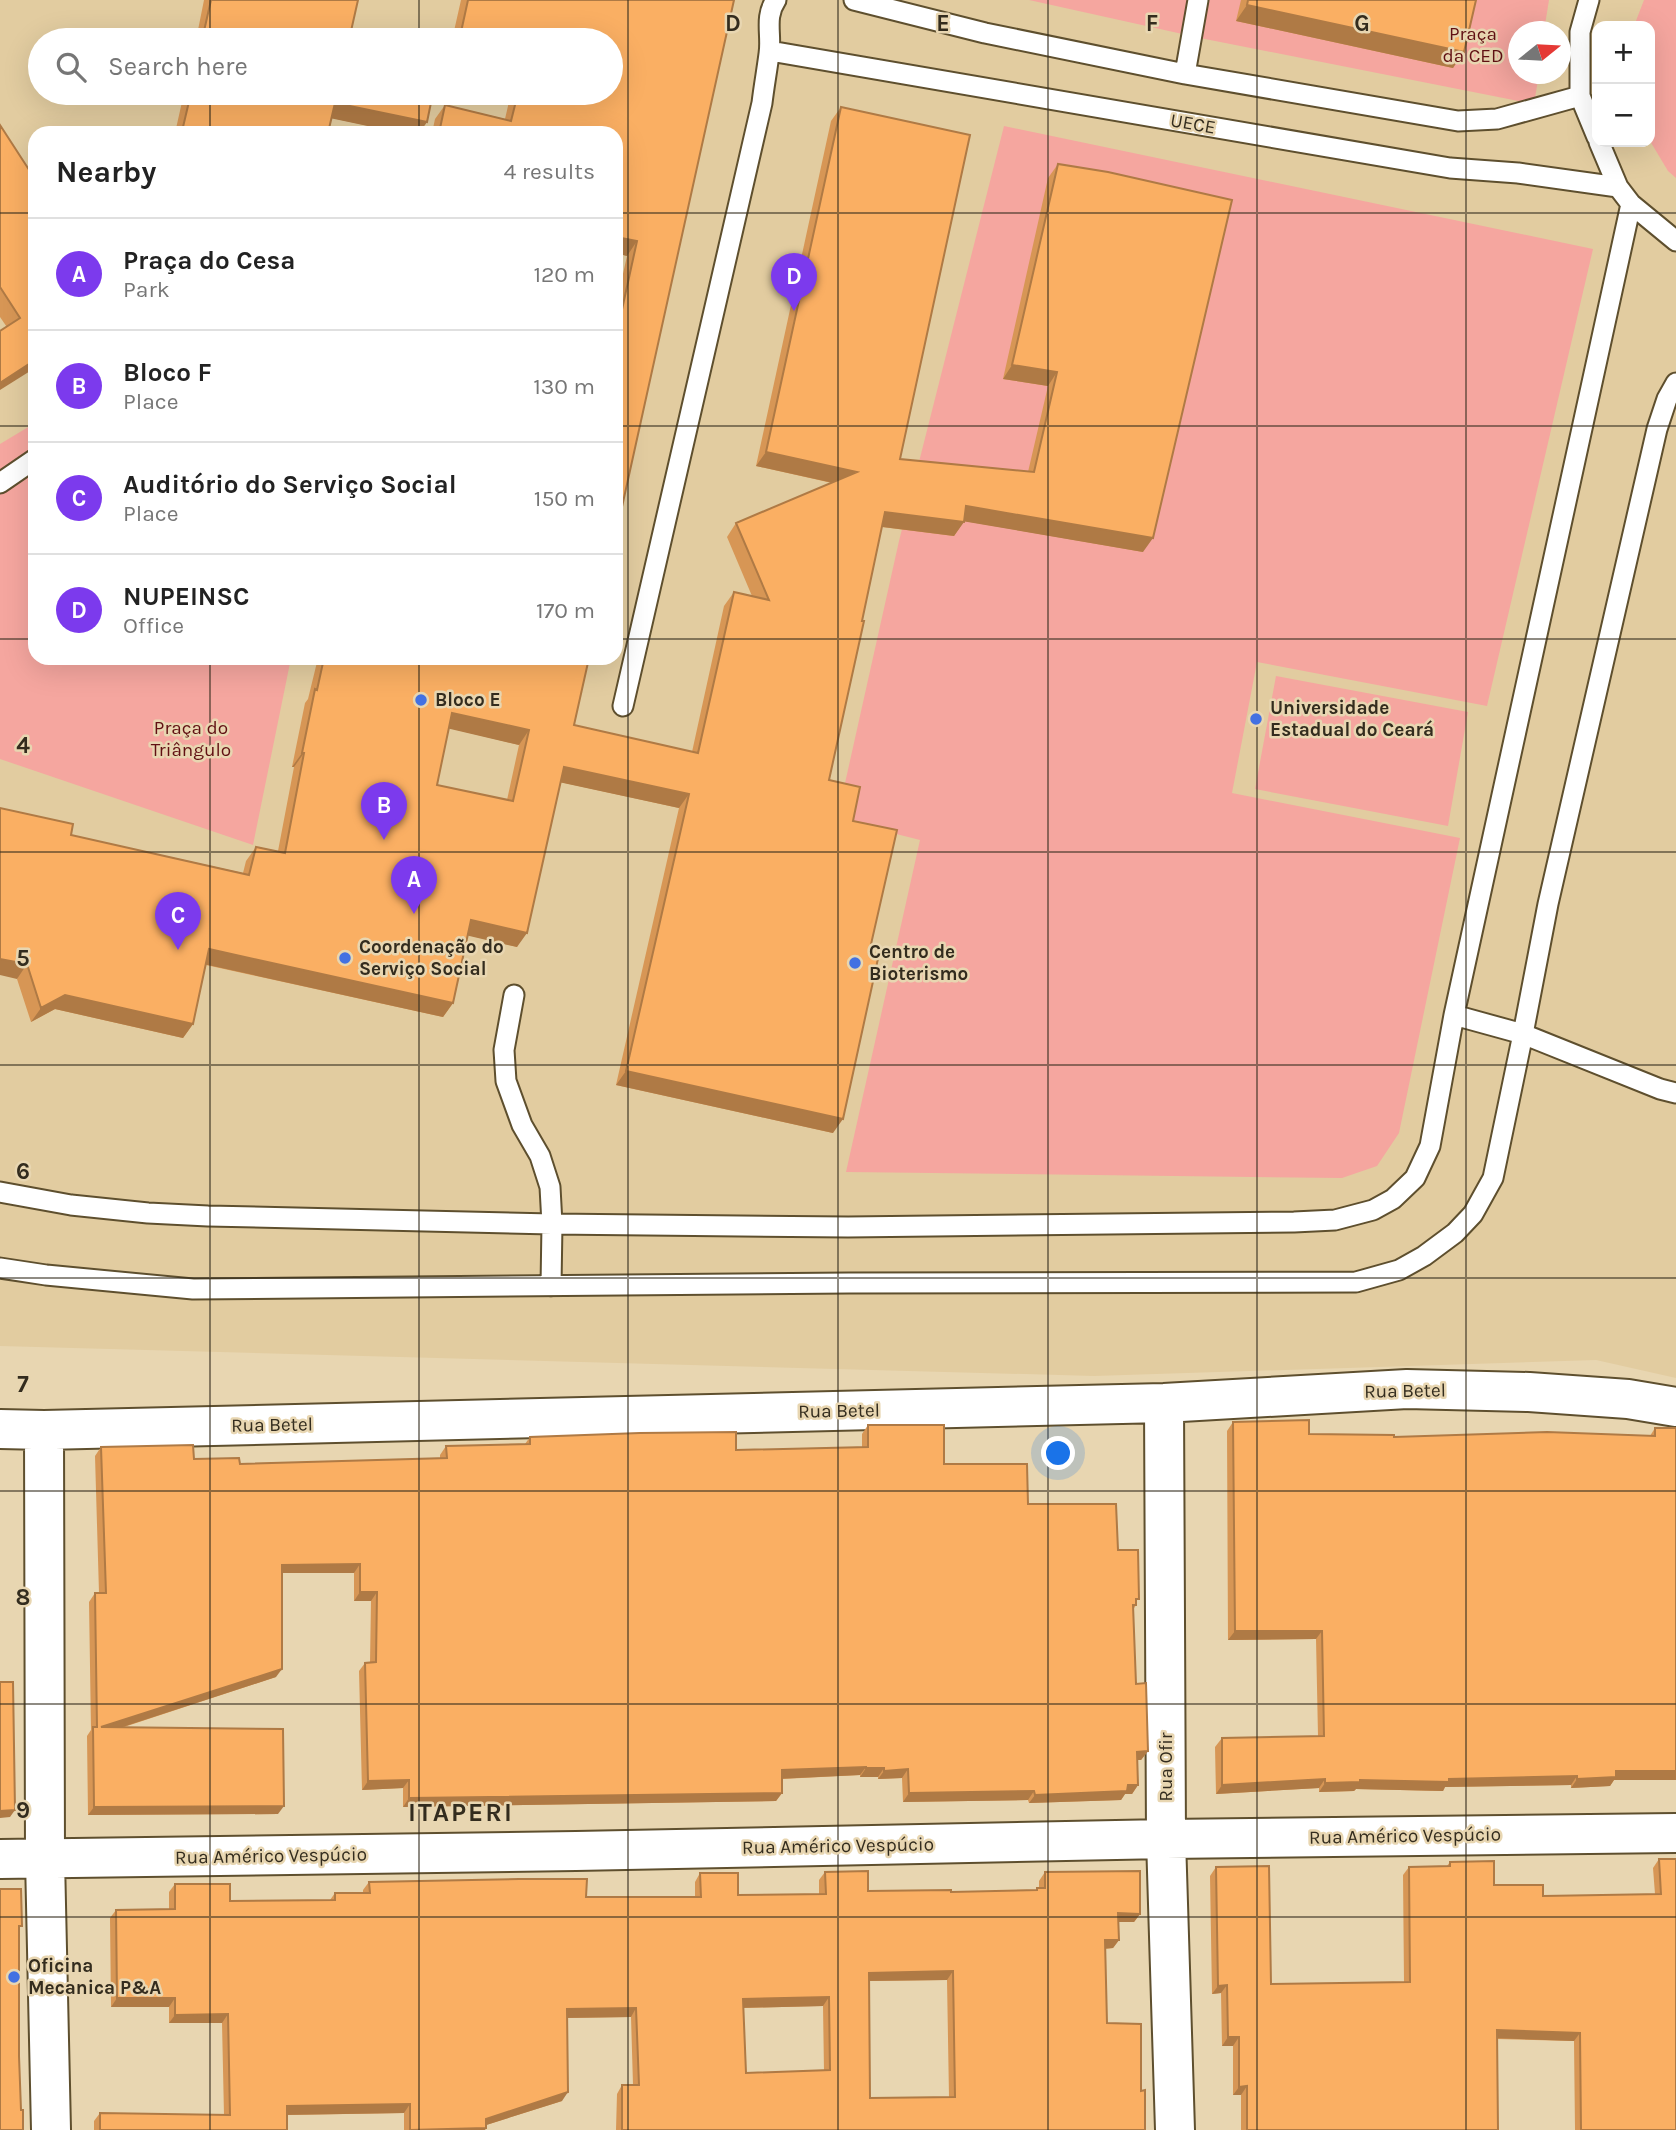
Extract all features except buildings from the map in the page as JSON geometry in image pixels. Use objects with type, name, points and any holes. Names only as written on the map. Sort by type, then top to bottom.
[{"type":"street","name":"Rua Betel","points":[[0,1429],[1164,1403],[1407,1389],[1529,1392],[1628,1399],[1676,1407]]},
{"type":"street","name":"Rua Ofir","points":[[1164,1403],[1166,1839],[1175,2130]]},
{"type":"street","points":[[44,1430],[45,1859],[51,2130]]},
{"type":"street","name":"Rua Américo Vespúcio","points":[[0,1859],[1676,1833]]},
{"type":"lane","points":[[623,706],[762,103],[770,51],[768,26],[771,7],[776,0]]},
{"type":"lane","points":[[854,0],[985,33],[1185,74],[1458,121],[1497,119],[1580,96]]},
{"type":"lane","points":[[1185,74],[1198,0]]},
{"type":"lane","points":[[1589,0],[1580,33],[1580,96],[1592,125]]},
{"type":"lane","name":"UECE","points":[[770,51],[1450,168],[1518,173],[1618,187]]},
{"type":"lane","points":[[1601,147],[1618,187],[1631,204],[1676,241]]},
{"type":"lane","points":[[0,1192],[71,1205],[208,1216],[848,1227],[1294,1223],[1335,1220],[1373,1210],[1393,1199],[1415,1178],[1430,1146],[1454,1015],[1631,204]]},
{"type":"lane","points":[[0,1268],[193,1289],[1356,1282],[1399,1270],[1424,1256],[1455,1233],[1473,1214],[1493,1178],[1548,904],[1657,429],[1667,399],[1676,383]]},
{"type":"lane","points":[[0,483],[28,463]]},
{"type":"lane","points":[[514,995],[504,1050],[506,1081],[522,1125],[540,1156],[550,1187],[551,1286]]},
{"type":"lane","points":[[1454,1015],[1524,1034],[1676,1093]]},
{"type":"shaded area","name":"Universidade Estadual do Ceará","points":[[0,0],[1676,0],[1676,1378],[1596,1360],[1094,1376],[0,1346]]},
{"type":"green space","name":"Praça da CED","points":[[1029,0],[1549,0],[1546,21],[1508,21],[1508,84],[1537,84],[1534,104],[1205,39]]},
{"type":"green space","points":[[1644,0],[1676,0],[1676,178],[1668,171],[1654,147],[1655,21],[1636,21]]},
{"type":"green space","points":[[1004,126],[1593,249],[1487,706],[1257,662],[1232,793],[1460,838],[1399,1133],[1377,1166],[1342,1178],[846,1172],[920,840],[837,819],[899,541]]},
{"type":"green space","name":"Praça do Triângulo","points":[[28,427],[28,665],[290,665],[253,845],[0,759],[0,444]]},
{"type":"green space","points":[[1276,676],[1468,712],[1448,826],[1255,789]]},
{"type":"place","name":"NUPEINSC","points":[[794,311]]},
{"type":"place","name":"Bloco E","points":[[421,700]]},
{"type":"place","name":"Universidade Estadual do Ceará","points":[[1256,719]]},
{"type":"place","name":"Bloco F","points":[[384,840]]},
{"type":"place","name":"Praça do Cesa","points":[[414,914]]},
{"type":"place","name":"Auditório do Serviço Social","points":[[178,950]]},
{"type":"place","name":"Coordenação do Serviço Social","points":[[345,958]]},
{"type":"place","name":"Centro de Bioterismo","points":[[855,963]]},
{"type":"place","name":"Oficina Mecanica P&A","points":[[14,1977]]},
{"type":"district","name":"ITAPERI","points":[[461,1812]]}]
